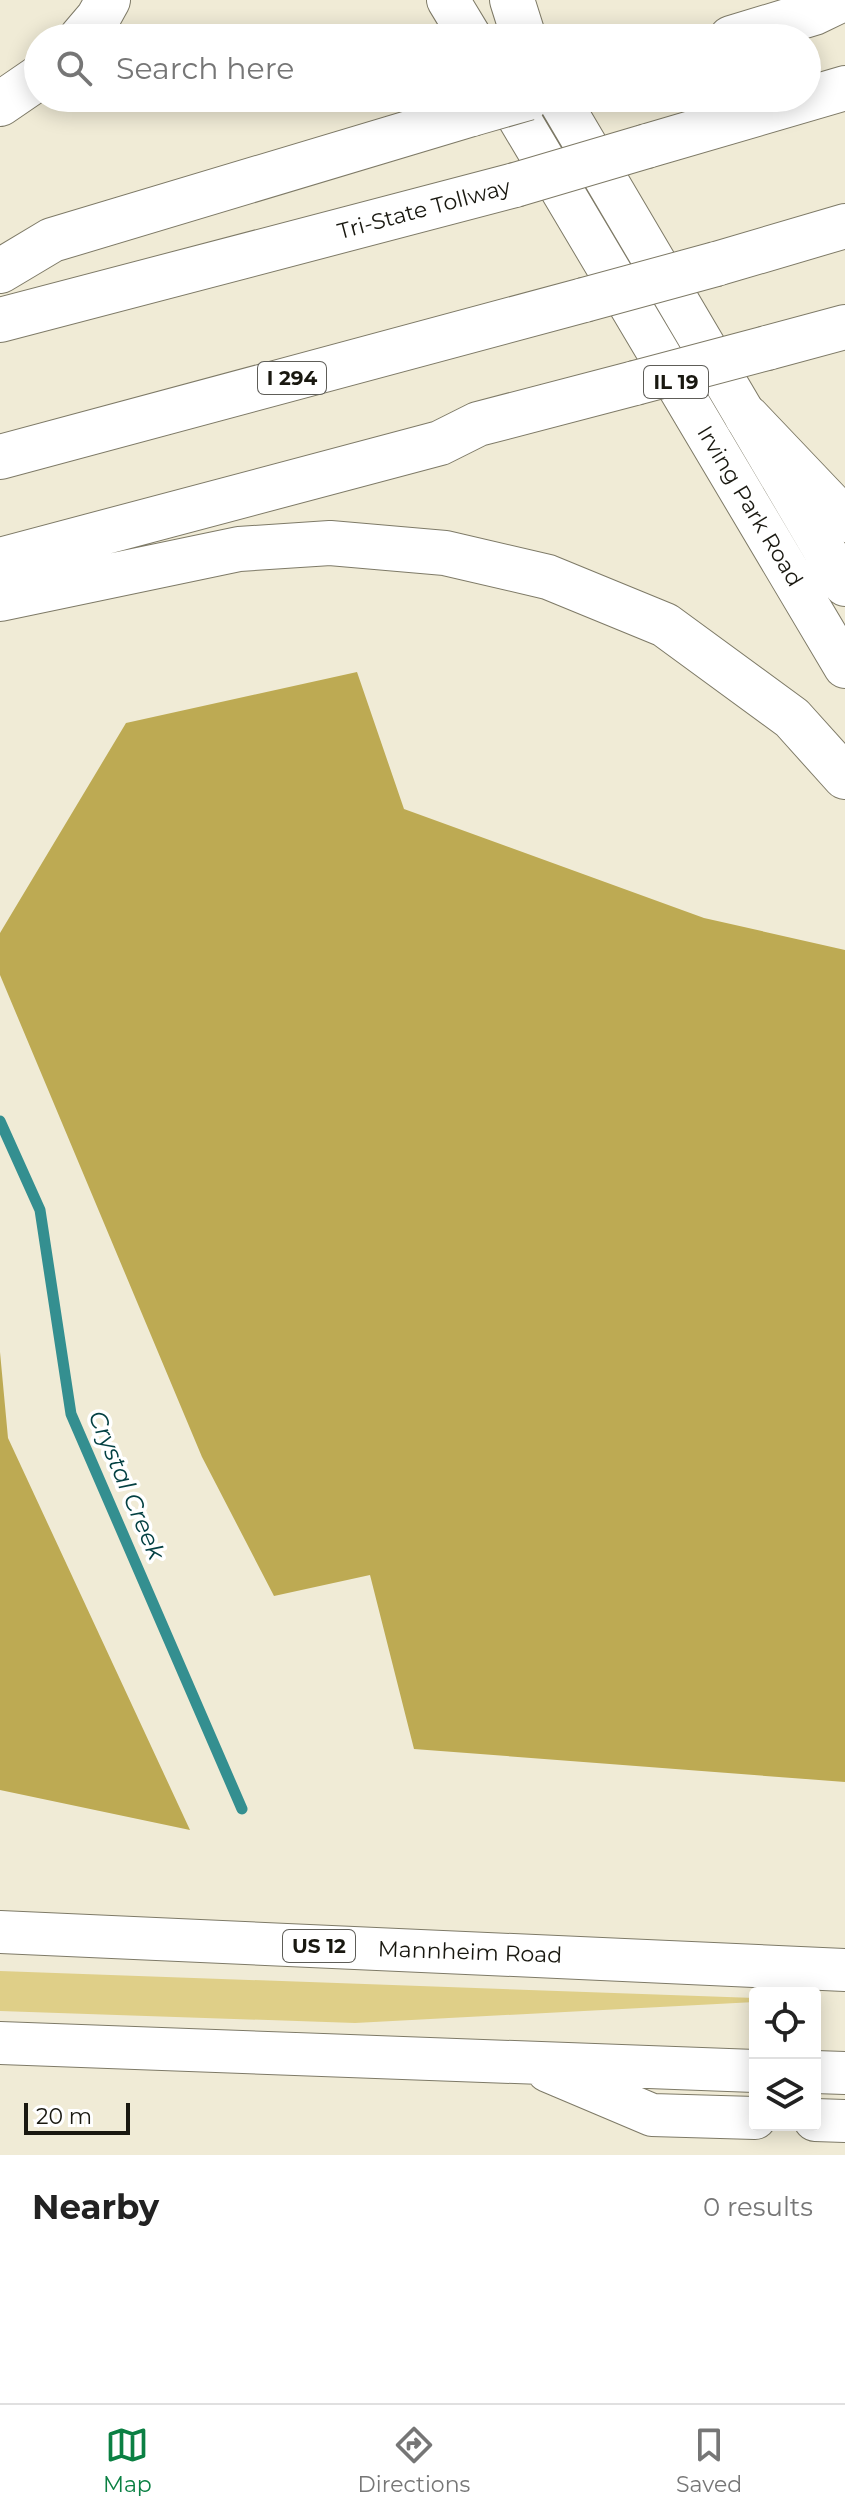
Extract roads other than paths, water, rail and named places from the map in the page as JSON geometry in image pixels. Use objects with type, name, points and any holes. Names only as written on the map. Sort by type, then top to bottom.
[{"type":"highway","points":[[93,24],[108,0]]},
{"type":"highway","points":[[512,0],[519,24]]},
{"type":"highway","points":[[777,24],[814,13],[841,0]]},
{"type":"highway","points":[[0,104],[24,88]]},
{"type":"highway","name":"Tri-State Tollway","points":[[821,95],[845,88]]},
{"type":"highway","points":[[0,271],[52,240],[469,112]]},
{"type":"highway","name":"Tri-State Tollway","points":[[0,320],[515,185],[763,112]]},
{"type":"highway","name":"I 294","points":[[0,457],[716,264],[845,226]]},
{"type":"highway","points":[[0,560],[440,443],[478,424],[640,391],[772,356],[845,327]]},
{"type":"highway","points":[[772,356],[845,348]]},
{"type":"highway","points":[[747,417],[845,520]]},
{"type":"highway","points":[[0,599],[239,549],[330,543],[445,553],[548,577],[665,625],[792,718],[845,777]]},
{"type":"main road","points":[[448,0],[463,24]]},
{"type":"main road","points":[[499,0],[514,24]]},
{"type":"main road","name":"Irving Park Road","points":[[493,112],[845,667]]},
{"type":"main road","name":"Irving Park Road","points":[[566,112],[845,585]]},
{"type":"main road","name":"Mannheim Road","points":[[0,1932],[845,1970]]},
{"type":"main road","points":[[0,2043],[749,2071]]},
{"type":"main road","points":[[524,2061],[652,2115],[749,2118]]},
{"type":"main road","points":[[821,2072],[845,2073]]},
{"type":"main road","points":[[821,2120],[845,2121]]},
{"type":"waterway","name":"Crystal Creek","points":[[0,1121],[40,1210],[71,1414],[242,1809]]}]
